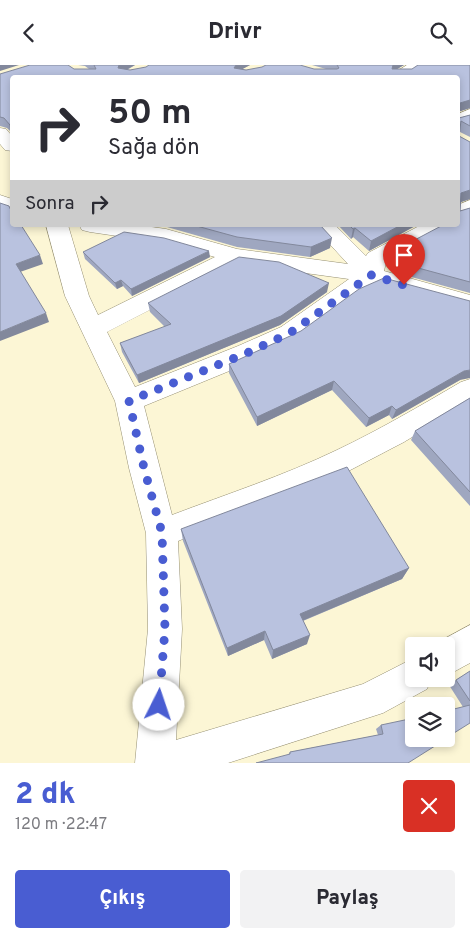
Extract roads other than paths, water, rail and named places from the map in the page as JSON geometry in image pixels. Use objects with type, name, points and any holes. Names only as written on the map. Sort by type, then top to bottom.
[{"type":"street","points":[[402,75],[418,65]]},
{"type":"street","points":[[0,133],[10,144]]},
{"type":"street","points":[[58,227],[77,296],[129,401],[144,468],[162,533],[165,629],[155,763]]},
{"type":"street","points":[[120,227],[164,230],[236,256],[371,275],[470,303]]},
{"type":"street","points":[[325,227],[371,275]]},
{"type":"street","points":[[129,401],[247,353],[290,333],[371,275],[376,258],[434,227]]},
{"type":"street","points":[[93,328],[236,256]]},
{"type":"street","points":[[162,533],[312,475],[348,459],[435,411],[470,389]]},
{"type":"street","points":[[455,652],[470,643]]},
{"type":"street","points":[[163,763],[370,700],[405,681]]}]
